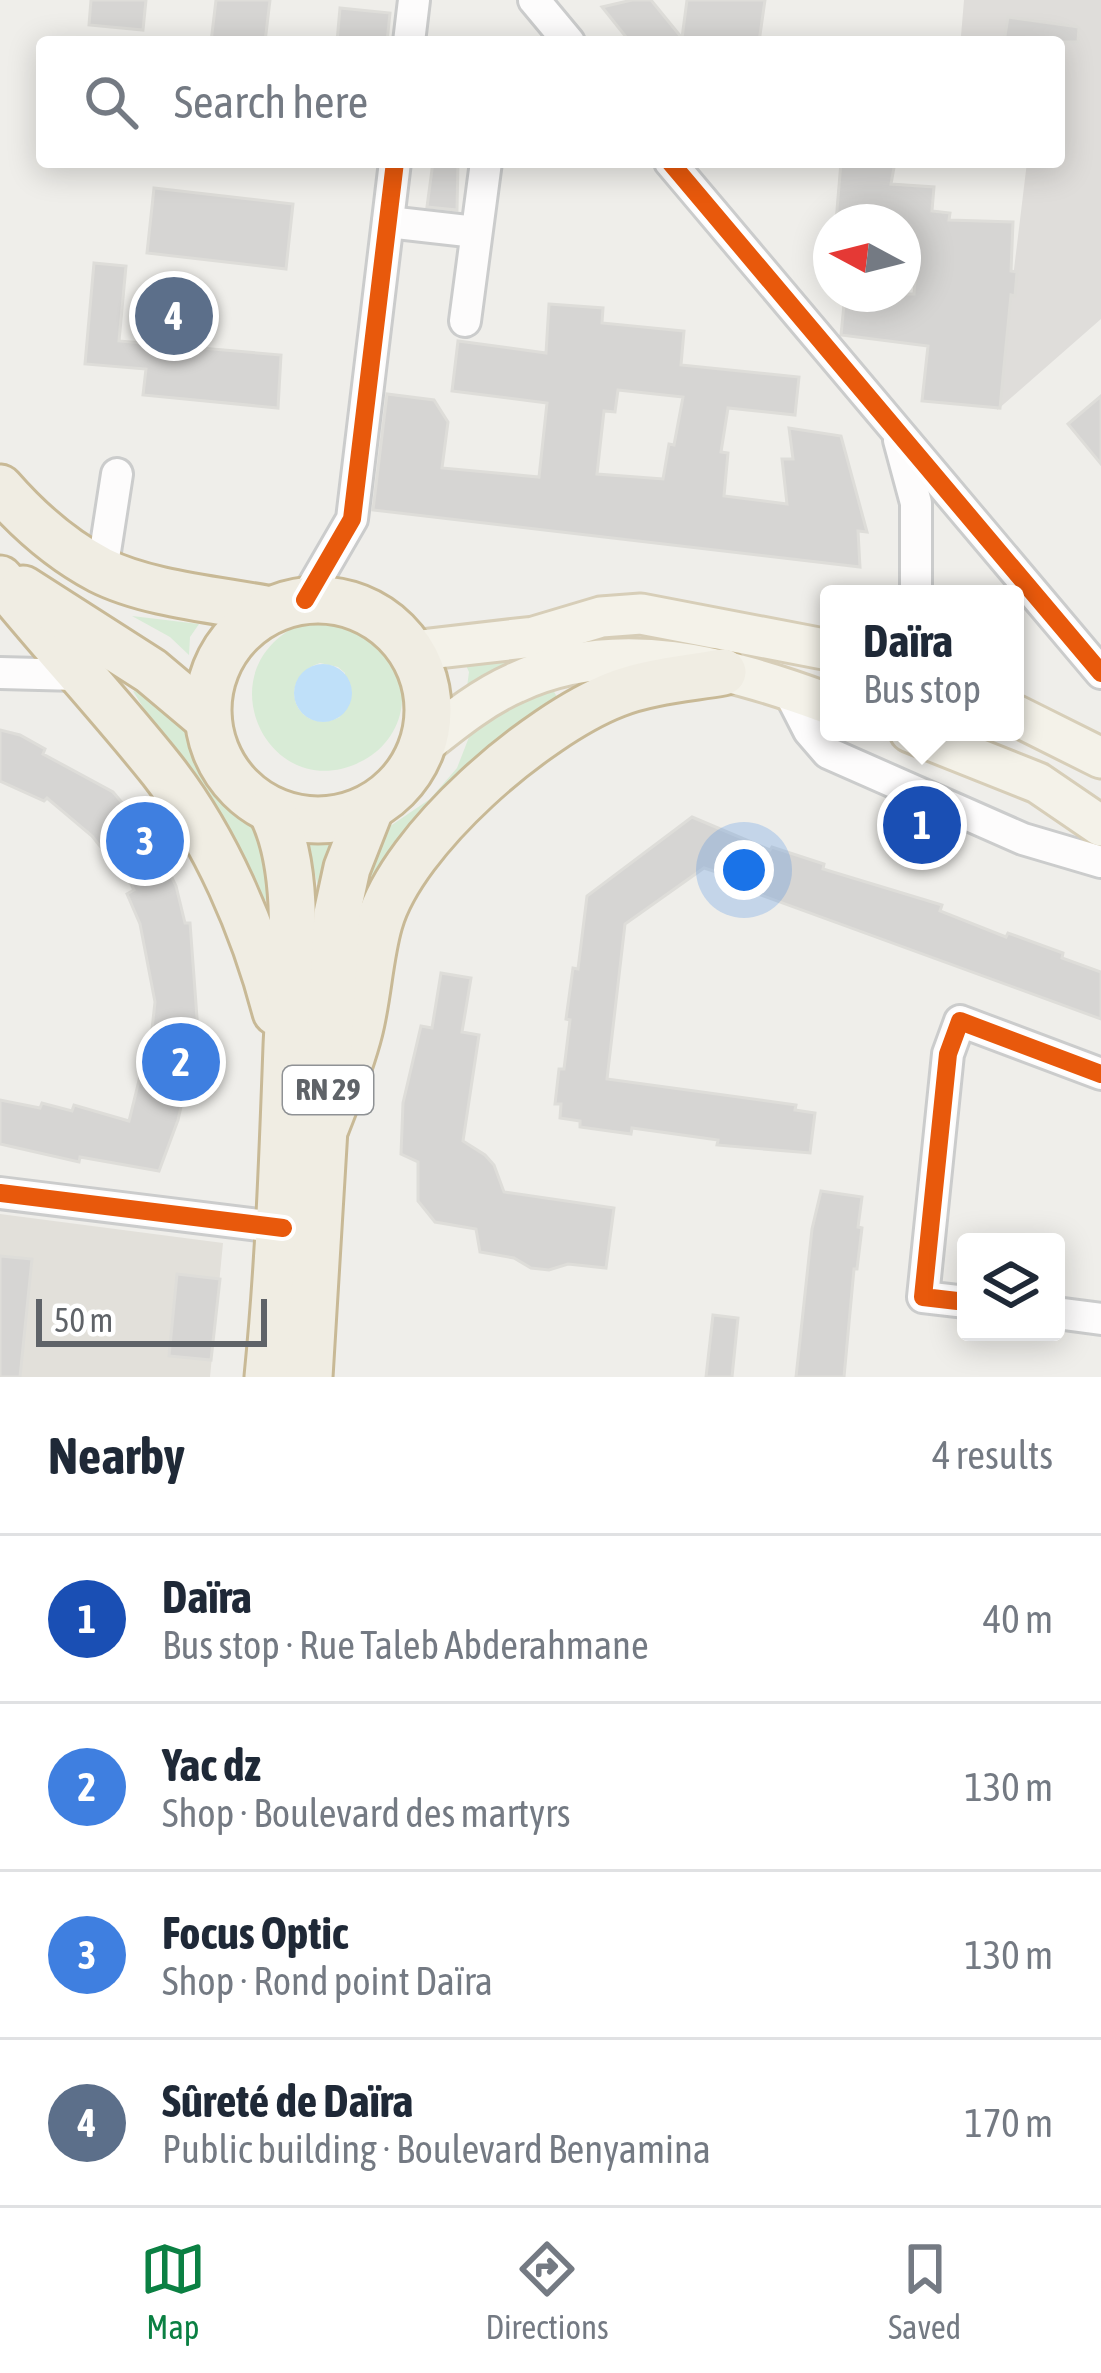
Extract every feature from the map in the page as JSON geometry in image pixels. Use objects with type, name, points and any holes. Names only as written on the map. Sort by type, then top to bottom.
[{"type":"highway","points":[[0,488],[46,534],[102,571],[163,589],[288,605],[336,600],[366,610],[392,627],[412,651],[425,681],[424,745],[403,781],[371,807],[322,821],[271,810],[247,795],[228,773],[195,706],[2,586]]},
{"type":"highway","points":[[2,586],[164,773],[202,833],[238,902],[266,973],[287,1054]]},
{"type":"highway","points":[[195,706],[244,628],[288,605]]},
{"type":"highway","points":[[326,1126],[359,1030],[379,922],[396,884],[421,849],[491,775],[564,719],[619,692],[723,672]]},
{"type":"highway","points":[[78,675],[195,706]]},
{"type":"highway","name":"RN 29","points":[[309,1377],[337,914],[347,868],[371,807]]},
{"type":"highway","name":"RN 29","points":[[268,1377],[283,1228],[289,888],[286,856],[271,810]]},
{"type":"main road","points":[[412,651],[534,637],[601,617],[641,614],[820,648]]},
{"type":"main road","points":[[424,745],[468,710],[514,683],[556,667],[618,656],[664,659],[723,672],[820,701]]},
{"type":"main road","points":[[1024,720],[1101,758]]},
{"type":"main road","points":[[932,741],[1038,784],[1101,826]]},
{"type":"street","points":[[410,36],[414,0]]},
{"type":"street","points":[[534,0],[564,36]]},
{"type":"street","points":[[288,605],[352,519],[394,168]]},
{"type":"street","points":[[465,322],[485,168]]},
{"type":"street","points":[[675,168],[1101,673]]},
{"type":"street","points":[[388,222],[476,232]]},
{"type":"street","points":[[897,433],[916,502],[916,585]]},
{"type":"street","points":[[102,571],[117,474]]},
{"type":"street","points":[[0,673],[78,675]]},
{"type":"street","points":[[787,688],[809,731],[828,753],[1023,839],[1101,862]]},
{"type":"street","points":[[957,1301],[923,1297],[948,1054],[960,1021],[1101,1074]]},
{"type":"street","points":[[0,1193],[283,1228]]},
{"type":"street","points":[[1065,1314],[1101,1318]]},
{"type":"shaded area","points":[[964,0],[1101,0],[1101,319],[997,410],[1026,168],[1065,168],[1065,36],[961,36]]},
{"type":"shaded area","points":[[0,1214],[223,1243],[210,1377],[0,1377]]},
{"type":"green space","points":[[132,616],[199,624],[190,637],[189,655],[170,637]]},
{"type":"green space","points":[[316,618],[334,619],[366,630],[389,651],[401,682],[402,701],[395,728],[379,750],[329,771],[298,766],[274,749],[258,724],[252,694],[258,664],[279,637]],"holes":[[[320,663],[345,673],[340,717],[312,720],[296,704],[297,681]]]},
{"type":"green space","points":[[538,653],[467,687],[469,672],[464,661],[489,663]]},
{"type":"green space","points":[[551,686],[558,699],[370,898],[368,873],[380,833],[430,799],[457,768],[471,732],[497,710]]},
{"type":"green space","points":[[133,691],[158,695],[193,732],[204,763],[249,811],[268,845],[276,897],[263,901]]},
{"type":"green space","points":[[306,836],[335,839],[319,891]]},
{"type":"water","points":[[323,664],[344,672],[352,693],[344,714],[323,722],[302,714],[294,693],[302,672]]},
{"type":"building","points":[[91,0],[146,0],[143,30],[89,25]]},
{"type":"building","points":[[216,0],[270,0],[266,36],[212,36]]},
{"type":"building","points":[[651,0],[680,36],[625,36],[602,7]]},
{"type":"building","points":[[687,0],[765,0],[760,36],[682,36]]},
{"type":"building","points":[[340,8],[390,13],[388,36],[338,36]]},
{"type":"building","points":[[1008,17],[1079,27],[1078,42],[1065,42],[1065,36],[1005,36]]},
{"type":"building","points":[[432,168],[458,168],[457,210],[427,207]]},
{"type":"building","points":[[840,168],[894,168],[891,184],[934,187],[932,211],[950,213],[949,220],[1013,222],[1011,271],[1017,272],[1000,408],[922,401],[928,346],[841,335],[843,312],[921,312],[921,204],[838,204]]},
{"type":"building","points":[[154,188],[293,204],[286,269],[147,253]]},
{"type":"building","points":[[94,263],[126,266],[119,341],[281,355],[278,408],[143,395],[146,369],[85,364]]},
{"type":"building","points":[[549,304],[603,308],[602,323],[684,331],[681,365],[799,377],[795,415],[728,408],[721,452],[728,453],[724,496],[787,504],[782,459],[793,459],[789,428],[841,436],[867,532],[858,531],[860,567],[373,510],[387,394],[434,400],[448,422],[442,468],[539,477],[547,403],[452,391],[458,341],[546,353]],"holes":[[[618,390],[683,397],[663,479],[597,474],[604,411],[615,412]]]},
{"type":"building","points":[[1101,396],[1101,464],[1068,424]]},
{"type":"building","points":[[0,730],[20,735],[45,749],[43,754],[113,792],[145,830],[155,853],[159,851],[176,886],[185,923],[190,923],[198,1031],[178,1120],[159,1171],[80,1157],[79,1162],[0,1144],[0,1100],[72,1111],[74,1105],[129,1121],[143,1064],[148,1065],[155,1002],[140,924],[127,894],[134,890],[111,845],[104,851],[47,798],[44,801],[0,781]]},
{"type":"building","points":[[692,817],[770,850],[824,864],[823,869],[942,905],[940,911],[1006,937],[1008,933],[1063,953],[1062,958],[1101,972],[1101,1019],[736,886],[738,879],[704,868],[625,924],[607,1079],[796,1105],[795,1110],[815,1113],[810,1153],[717,1145],[718,1140],[632,1128],[631,1134],[580,1127],[580,1121],[560,1118],[561,1104],[555,1104],[559,1069],[564,1069],[570,1020],[566,1019],[587,896]]},
{"type":"building","points":[[441,973],[471,978],[462,1032],[479,1035],[463,1141],[494,1165],[504,1192],[614,1208],[606,1268],[568,1264],[549,1270],[531,1268],[514,1258],[480,1252],[476,1229],[435,1222],[418,1201],[418,1162],[401,1154],[403,1103],[421,1026],[432,1028]]},
{"type":"building","points":[[821,1191],[862,1197],[844,1377],[796,1377],[812,1229]]},
{"type":"building","points":[[0,1256],[32,1259],[20,1377],[0,1377]]},
{"type":"building","points":[[177,1274],[220,1279],[211,1360],[169,1356]]},
{"type":"building","points":[[713,1315],[738,1318],[732,1377],[706,1377]]},
{"type":"cycle path","points":[[305,600],[352,519],[394,168]]},
{"type":"cycle path","points":[[675,168],[1101,673]]},
{"type":"cycle path","points":[[957,1301],[923,1297],[948,1054],[960,1021],[1101,1074]]},
{"type":"cycle path","points":[[0,1193],[283,1228]]},
{"type":"place","name":"Sûreté de Daïra","points":[[174,316]]},
{"type":"place","name":"Daïra","points":[[922,825]]},
{"type":"place","name":"Focus Optic","points":[[145,841]]},
{"type":"place","name":"Yac dz","points":[[181,1062]]}]
